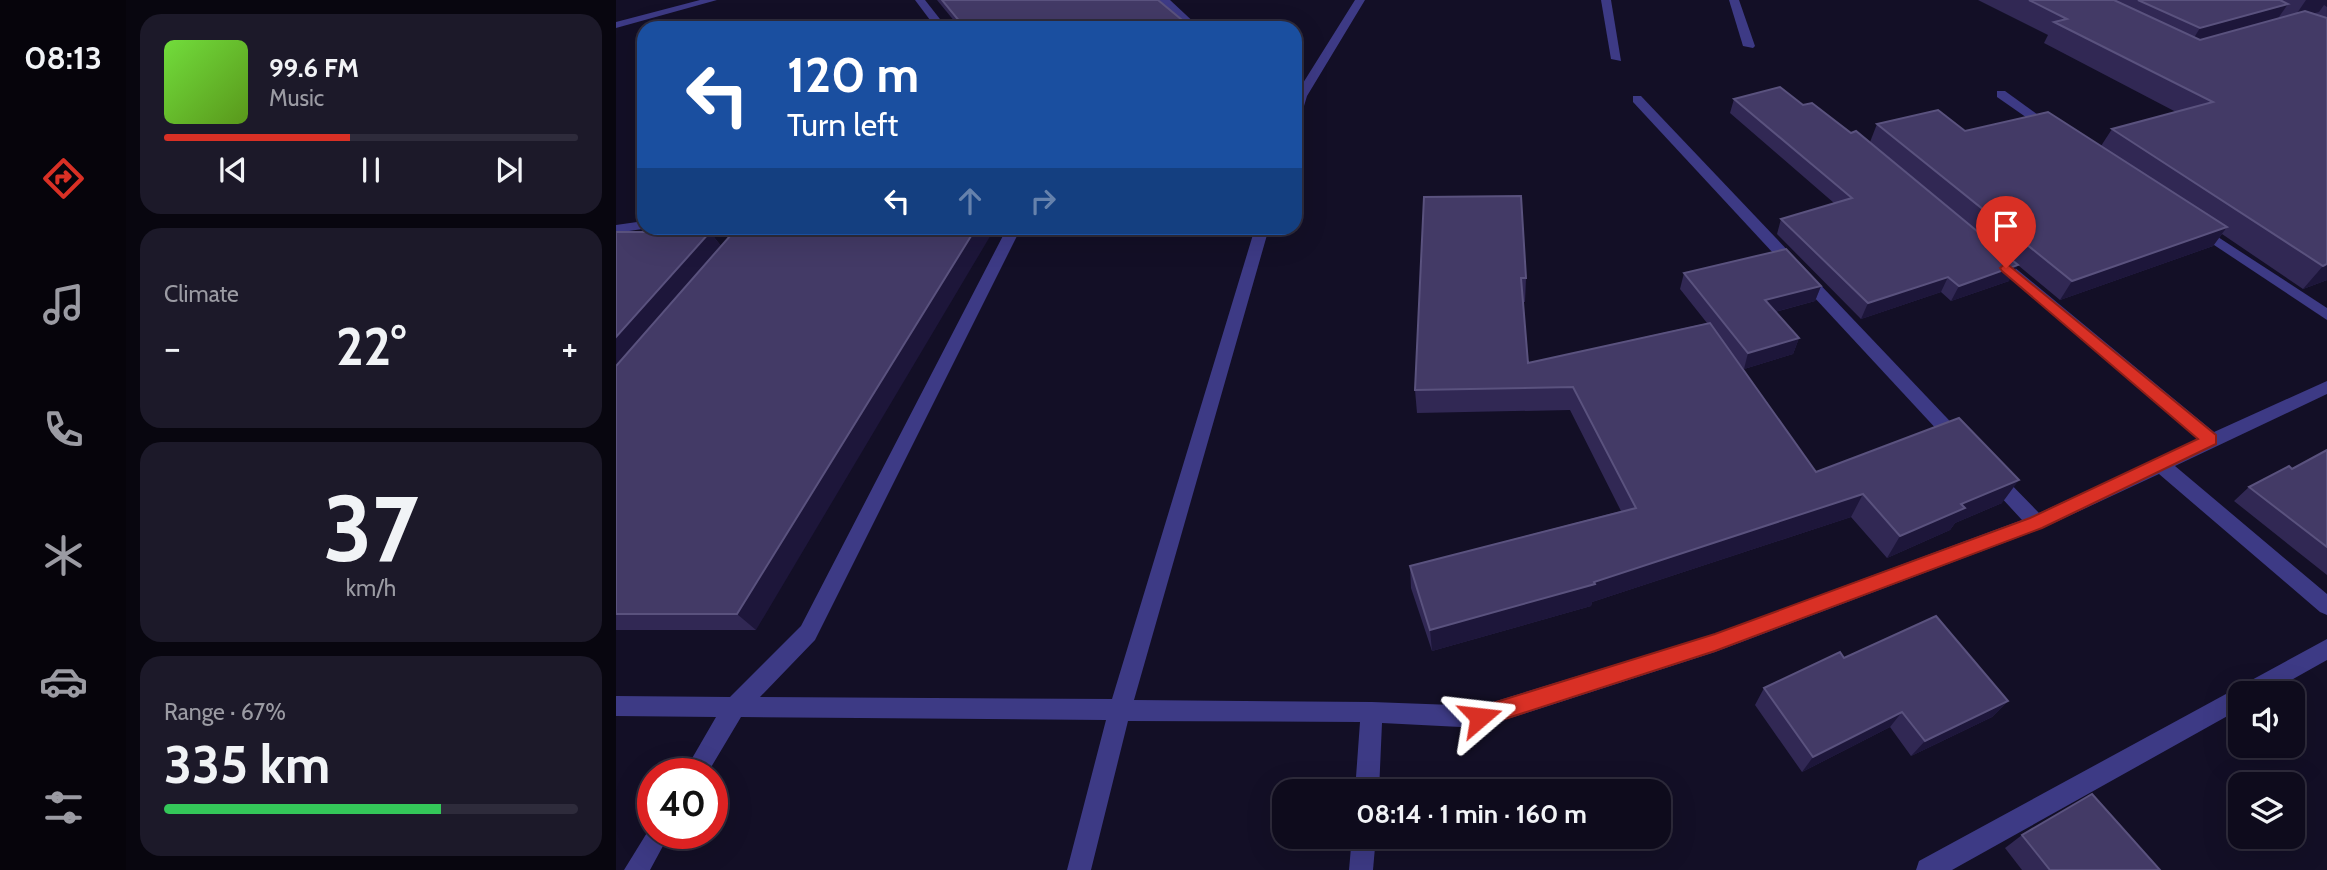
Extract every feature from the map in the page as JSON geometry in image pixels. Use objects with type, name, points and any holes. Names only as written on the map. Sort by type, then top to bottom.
[{"type":"street","points":[[616,25],[712,0]]},
{"type":"street","points":[[920,0],[936,21]]},
{"type":"street","points":[[1164,0],[1187,21]]},
{"type":"street","points":[[1302,89],[1360,0]]},
{"type":"street","points":[[1606,0],[1617,59]]},
{"type":"street","points":[[1734,0],[1749,46]]},
{"type":"street","points":[[2001,94],[2066,139]]},
{"type":"street","points":[[1637,99],[2036,523]]},
{"type":"street","points":[[2191,223],[2327,316]]},
{"type":"street","points":[[616,229],[637,226]]},
{"type":"street","points":[[704,758],[734,708],[808,634],[1010,235]]},
{"type":"street","points":[[1079,870],[1119,713],[1260,235]]},
{"type":"street","points":[[1989,253],[2211,440]]},
{"type":"street","points":[[616,706],[1119,713],[1372,712],[1480,717],[1715,643],[2036,523],[2327,387]]},
{"type":"street","points":[[2161,466],[2327,606]]},
{"type":"street","points":[[2270,681],[2327,649]]},
{"type":"street","points":[[1928,870],[2228,705]]},
{"type":"street","points":[[1368,779],[1372,712]]},
{"type":"street","points":[[636,870],[648,849]]},
{"type":"street","points":[[1361,870],[1363,849]]},
{"type":"building","points":[[942,0],[1158,0],[1183,21],[959,21]]},
{"type":"building","points":[[2029,0],[2114,0],[2200,40],[2305,11],[2327,18],[2327,264],[2323,266],[2112,129],[2213,102],[2054,22],[2067,19]]},
{"type":"building","points":[[2138,0],[2280,0],[2288,4],[2200,28]]},
{"type":"building","points":[[1780,87],[1803,105],[1812,103],[1851,133],[1856,131],[2018,265],[1959,286],[1948,277],[1868,303],[1781,219],[1852,198],[1734,99]]},
{"type":"building","points":[[1938,110],[1965,131],[2048,112],[2227,227],[2072,281],[1877,124]]},
{"type":"building","points":[[1521,196],[1526,278],[1521,278],[1528,363],[1710,323],[1816,472],[1959,418],[2019,480],[1961,504],[1965,508],[1900,536],[1863,494],[1594,582],[1595,584],[1430,630],[1410,566],[1636,508],[1573,387],[1415,390],[1424,197]]},
{"type":"building","points":[[616,232],[637,232],[637,235],[707,235],[616,337]]},
{"type":"building","points":[[731,235],[972,235],[737,614],[616,614],[616,366]]},
{"type":"building","points":[[1786,249],[1821,286],[1765,300],[1799,338],[1748,353],[1684,273]]},
{"type":"building","points":[[2327,450],[2327,547],[2249,487],[2289,466],[2292,469]]},
{"type":"building","points":[[1936,616],[2008,701],[1925,741],[1902,712],[1813,757],[1764,688],[1840,652],[1844,658]]},
{"type":"building","points":[[2092,794],[2160,870],[2050,870],[2022,835]]},
{"type":"route","points":[[1480,717],[1715,643],[2036,523],[2211,440],[2006,268]]}]
